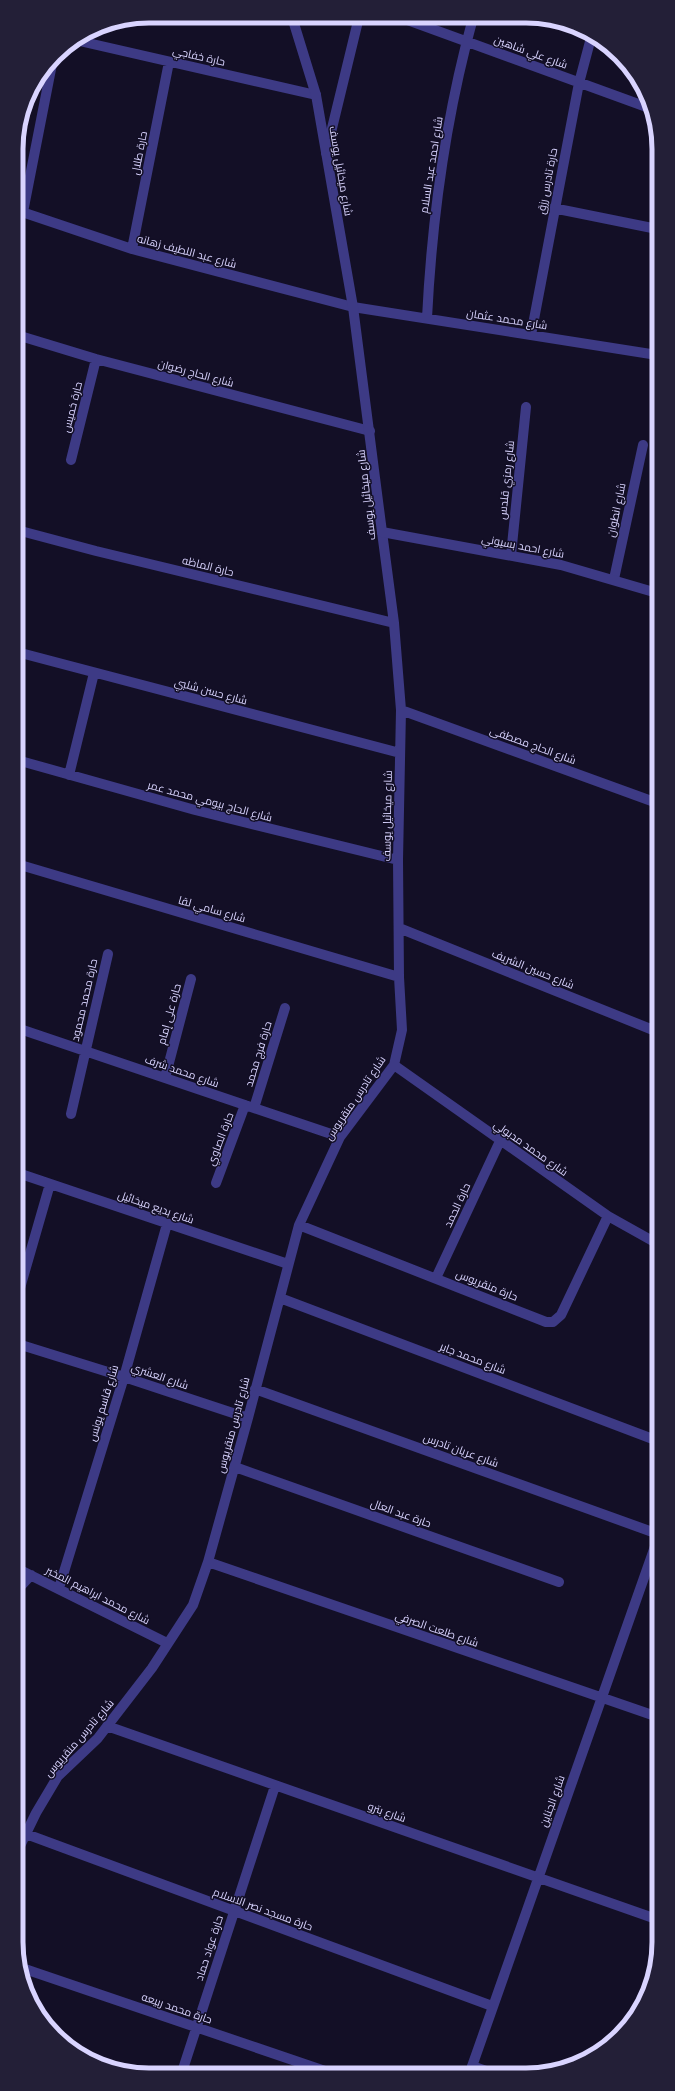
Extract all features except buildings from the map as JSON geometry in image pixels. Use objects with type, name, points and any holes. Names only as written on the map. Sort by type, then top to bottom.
[{"type":"street","name":"شارع ميخائيل يوسف","points":[[294,23],[316,95],[353,307],[394,623],[401,710],[398,860],[399,977]]},
{"type":"street","points":[[326,153],[358,23]]},
{"type":"street","name":"شارع علي شاهين","points":[[416,23],[644,106]]},
{"type":"street","name":"شارع احمد عبد السلام","points":[[427,318],[430,258],[437,194],[472,23]]},
{"type":"street","name":"حارة تادرس رزق","points":[[531,335],[553,208],[578,82],[590,41]]},
{"type":"street","name":"حارة خفاجي","points":[[83,42],[316,95]]},
{"type":"street","name":"حارة طلال","points":[[132,249],[169,62]]},
{"type":"street","points":[[23,197],[51,70]]},
{"type":"street","points":[[553,208],[652,228]]},
{"type":"street","name":"شارع عبد اللطيف زهانه","points":[[23,212],[132,249],[353,307]]},
{"type":"street","name":"شارع محمد عثمان","points":[[353,307],[652,354]]},
{"type":"street","name":"شارع الحاج رضوان","points":[[23,337],[96,359],[370,431]]},
{"type":"street","name":"حارة خميس","points":[[72,460],[96,359]]},
{"type":"street","name":"شارع رمزي قلدس","points":[[511,556],[526,407]]},
{"type":"street","name":"شارع انطوان","points":[[614,579],[643,445]]},
{"type":"street","name":"حارة الماظه","points":[[23,532],[96,551],[394,623]]},
{"type":"street","name":"شارع احمد بسيوني","points":[[382,532],[561,565],[614,579],[652,591]]},
{"type":"street","name":"شارع حسن شلبي","points":[[23,654],[400,752]]},
{"type":"street","points":[[69,774],[94,673]]},
{"type":"street","name":"شارع الحاج مصطفى","points":[[401,710],[652,802]]},
{"type":"street","name":"شارع الحاج بيومي محمد عمر","points":[[23,762],[195,810],[398,860]]},
{"type":"street","name":"شارع سامي لقا","points":[[23,866],[399,977]]},
{"type":"street","name":"شارع حسين الشريف","points":[[399,928],[652,1030]]},
{"type":"street","name":"حارة محمد محمود","points":[[72,1114],[108,954]]},
{"type":"street","name":"شارع تادرس منقريوس","points":[[23,1831],[36,1813],[58,1776],[98,1738],[152,1668],[193,1605],[208,1562],[235,1467],[299,1225],[340,1137],[394,1066],[402,1030],[399,977]]},
{"type":"street","name":"حارة على إمام","points":[[165,1078],[191,979]]},
{"type":"street","name":"حارة فرج محمد","points":[[250,1106],[285,1008]]},
{"type":"street","name":"شارع محمد شرف","points":[[23,1030],[340,1137]]},
{"type":"street","name":"شارع محمد مدبولي","points":[[394,1066],[608,1216],[652,1241]]},
{"type":"street","name":"حارة الصاوي","points":[[216,1183],[250,1106]]},
{"type":"street","name":"حارة الحمد","points":[[436,1278],[500,1141]]},
{"type":"street","name":"شارع بديع ميخائيل","points":[[23,1175],[288,1264]]},
{"type":"street","points":[[23,1277],[50,1184]]},
{"type":"street","name":"حارة منقريوس","points":[[299,1225],[546,1322],[553,1322],[561,1315],[608,1216]]},
{"type":"street","name":"شارع قاسم يونس","points":[[59,1588],[124,1377],[167,1224]]},
{"type":"street","name":"شارع محمد جابر","points":[[280,1298],[652,1439]]},
{"type":"street","name":"شارع العشري","points":[[23,1346],[248,1418]]},
{"type":"street","name":"شارع عريان تادرس","points":[[255,1390],[652,1532]]},
{"type":"street","name":"حارة عبد العال","points":[[235,1467],[559,1582]]},
{"type":"street","name":"شارع الجناين","points":[[471,2068],[652,1555]]},
{"type":"street","name":"شارع طلعت الصرفي","points":[[208,1562],[601,1699],[652,1715]]},
{"type":"street","name":"شارع محمد ابراهيم المخبر","points":[[23,1571],[167,1643]]},
{"type":"street","points":[[23,1584],[31,1575]]},
{"type":"street","name":"شارع بترو","points":[[107,1726],[652,1918]]},
{"type":"street","name":"حارة عواد حماد","points":[[183,2068],[275,1786]]},
{"type":"street","name":"حارة مسجد نصر الاسلام","points":[[23,1832],[234,1912],[492,2006]]},
{"type":"street","name":"حارة محمد ربيعه","points":[[26,1970],[316,2068]]}]
